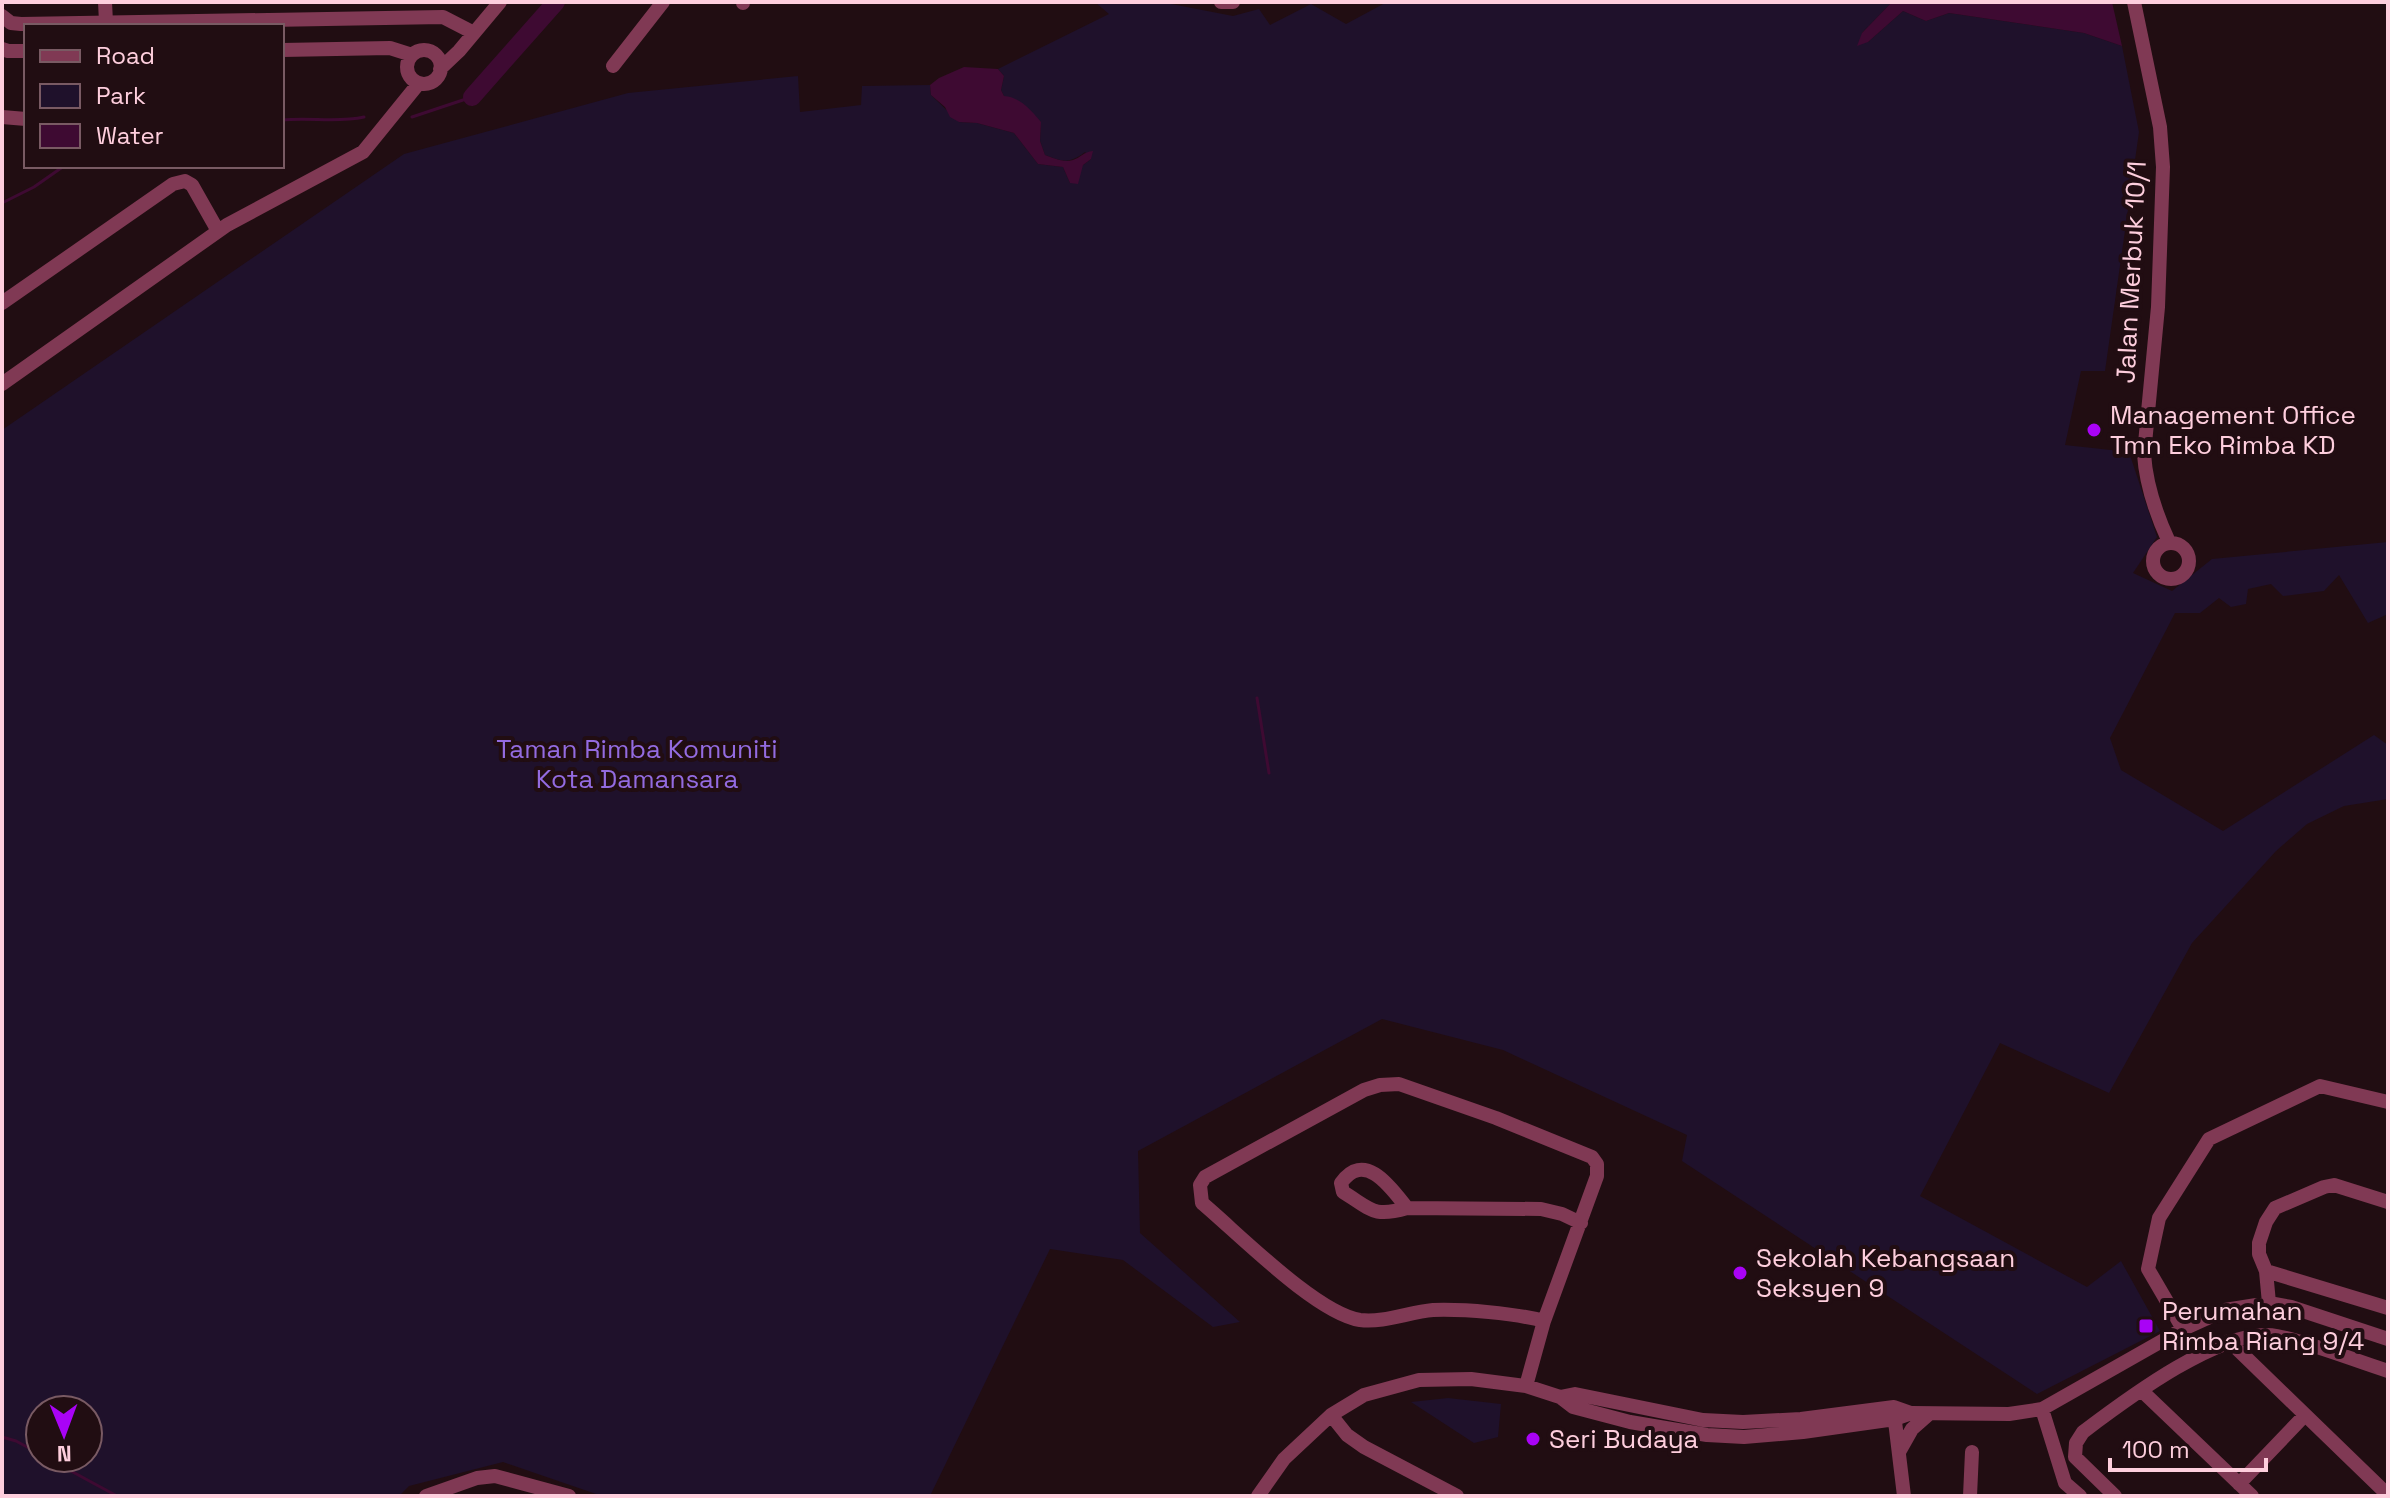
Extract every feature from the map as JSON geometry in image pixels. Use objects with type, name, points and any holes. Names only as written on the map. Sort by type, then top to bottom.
[{"type":"street","points":[[105,2],[106,22]]},
{"type":"street","points":[[471,30],[490,2]]},
{"type":"street","points":[[412,55],[407,65],[410,76],[425,84],[435,79],[439,63],[452,46],[500,2]]},
{"type":"street","points":[[613,66],[663,2]]},
{"type":"street","points":[[1221,2],[1233,2]]},
{"type":"street","name":"Jalan Merbuk 10/1","points":[[2134,2],[2160,127],[2163,167],[2158,307],[2144,454],[2146,475],[2169,542]]},
{"type":"street","points":[[7,20],[106,22],[443,17],[471,30]]},
{"type":"street","points":[[284,50],[390,48],[412,55],[425,50],[439,63]]},
{"type":"street","points":[[2,49],[24,51]]},
{"type":"street","points":[[2,384],[218,231],[363,152],[419,83]]},
{"type":"street","points":[[2,117],[24,119]]},
{"type":"street","points":[[2,303],[173,184],[185,181],[192,185],[218,231]]},
{"type":"street","points":[[1526,1386],[1544,1321],[1597,1176],[1597,1164],[1592,1157],[1496,1118],[1399,1084],[1380,1085],[1364,1090],[1205,1177],[1200,1185],[1202,1203],[1282,1273],[1322,1303],[1355,1319],[1379,1320],[1433,1310],[1520,1315],[1544,1321]]},
{"type":"street","points":[[2183,1329],[2148,1269],[2159,1218],[2209,1139],[2320,1086],[2388,1102]]},
{"type":"street","points":[[2269,1303],[2259,1243],[2275,1208],[2334,1185],[2388,1202]]},
{"type":"street","points":[[1407,1208],[1541,1209],[1581,1223]]},
{"type":"street","points":[[2266,1271],[2388,1308]]},
{"type":"street","points":[[1258,1496],[1284,1459],[1331,1415],[1364,1395],[1419,1380],[1471,1379],[1526,1386],[1560,1397],[1573,1407],[1703,1420],[1743,1422],[1894,1413],[2009,1414],[2042,1409],[2183,1329],[2225,1310],[2269,1303],[2291,1307],[2388,1339]]},
{"type":"street","points":[[2115,1496],[2075,1457],[2076,1443],[2083,1432],[2193,1357],[2229,1341],[2274,1335],[2388,1371]]},
{"type":"street","points":[[2229,1341],[2388,1495]]},
{"type":"street","points":[[2142,1391],[2252,1496]]},
{"type":"street","points":[[2042,1409],[2065,1483],[2080,1496]]},
{"type":"street","points":[[1632,1414],[1707,1435],[1737,1437],[1866,1423],[1894,1413]]},
{"type":"street","points":[[1894,1413],[1904,1496]]},
{"type":"street","points":[[1898,1449],[1912,1429],[1929,1414]]},
{"type":"street","points":[[1331,1415],[1347,1435],[1364,1447],[1457,1496]]},
{"type":"street","points":[[2239,1484],[2305,1415]]},
{"type":"street","points":[[1866,1423],[1881,1428],[1898,1449]]},
{"type":"street","points":[[1970,1496],[1972,1452]]},
{"type":"street","points":[[426,1496],[477,1478],[495,1476],[569,1496]]},
{"type":"green space","name":"Taman Rimba Komuniti Kota Damansara","points":[[1095,2],[1161,2],[1233,16],[1259,9],[1270,25],[1311,4],[1346,24],[1387,2],[1892,2],[1862,33],[1868,42],[1903,11],[1926,21],[1949,13],[2084,33],[2122,46],[2139,132],[2105,371],[2081,371],[2065,445],[2129,452],[2157,537],[2133,573],[2172,591],[2212,559],[2388,542],[2388,614],[2368,623],[2339,575],[2324,591],[2283,596],[2271,584],[2248,589],[2246,604],[2231,607],[2219,598],[2200,613],[2175,613],[2110,738],[2121,770],[2223,831],[2374,735],[2388,745],[2388,799],[2344,806],[2307,824],[2276,851],[2192,943],[2109,1093],[2000,1043],[1920,1196],[2087,1287],[2121,1261],[2160,1331],[2037,1394],[1682,1161],[1687,1135],[1503,1050],[1382,1019],[1138,1151],[1140,1233],[1240,1322],[1213,1327],[1123,1260],[1050,1249],[930,1496],[602,1496],[503,1462],[409,1486],[399,1496],[2,1496],[2,430],[404,154],[628,93],[798,76],[800,112],[861,105],[862,86],[930,85],[931,95],[959,122],[977,123],[1014,133],[1038,164],[1063,167],[1070,183],[1091,159],[1085,152],[1066,161],[1045,155],[1040,141],[1041,122],[1004,96],[1001,90],[1004,76],[998,69],[1109,14]]},
{"type":"green space","points":[[1448,1398],[1501,1404],[1498,1437],[1474,1443],[1411,1402]]},
{"type":"water","points":[[1892,2],[2112,2],[2122,46],[2084,33],[1949,13],[1926,21],[1903,11],[1868,42],[1857,46],[1862,33]]},
{"type":"water","points":[[964,67],[998,69],[1004,76],[1001,90],[1004,96],[1020,102],[1041,122],[1040,141],[1045,155],[1069,161],[1093,151],[1091,159],[1083,165],[1078,184],[1070,183],[1063,167],[1038,164],[1014,133],[977,123],[959,122],[950,117],[945,107],[931,95],[930,85]]},
{"type":"waterway","points":[[472,97],[556,2]]},
{"type":"waterway","points":[[412,117],[472,97]]},
{"type":"waterway","points":[[284,120],[364,117]]},
{"type":"waterway","points":[[2,203],[34,187],[61,168]]},
{"type":"waterway","points":[[1257,698],[1269,773]]},
{"type":"waterway","points":[[2,1437],[24,1445]]},
{"type":"waterway","points":[[76,1474],[117,1496]]},
{"type":"place","name":"Management Office Tmn Eko Rimba KD","points":[[2094,430]]},
{"type":"place","name":"Sekolah Kebangsaan Seksyen 9","points":[[1740,1273]]},
{"type":"place","name":"Perumahan Rimba Riang 9/4","points":[[2146,1326]]},
{"type":"place","name":"Seri Budaya","points":[[1533,1439]]}]
